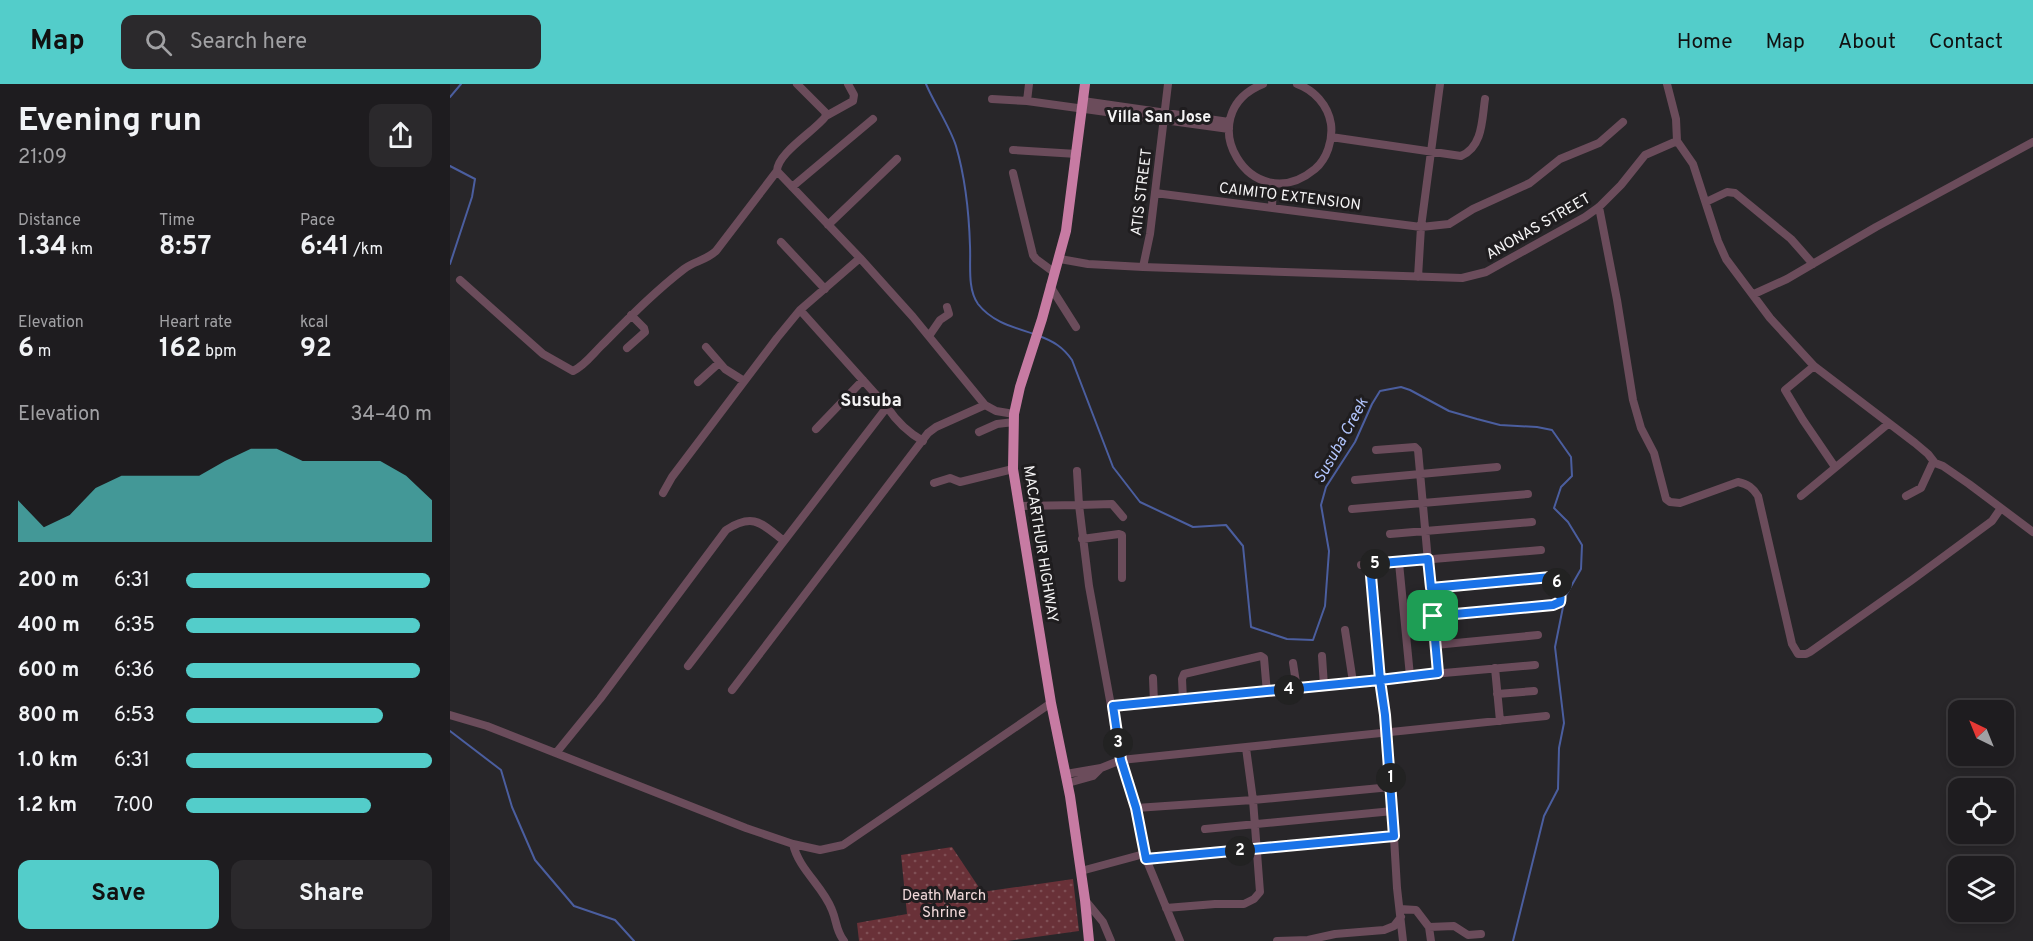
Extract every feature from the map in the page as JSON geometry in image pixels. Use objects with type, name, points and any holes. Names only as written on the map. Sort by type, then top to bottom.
[{"type":"highway","name":"MACARTHUR HIGHWAY","points":[[1085,84],[1066,231],[1014,418],[1012,469],[1020,506],[1051,703],[1067,779],[1089,941]]},
{"type":"street","points":[[797,84],[825,112],[826,116]]},
{"type":"street","points":[[460,280],[543,354],[573,371],[585,363],[631,315],[687,267],[707,259],[716,251],[777,171],[777,166],[787,153],[826,116],[853,101],[854,95],[848,84]]},
{"type":"street","points":[[1027,101],[1029,84]]},
{"type":"street","name":"ATIS STREET","points":[[1143,267],[1155,193],[1168,84]]},
{"type":"street","points":[[1263,84],[1242,98],[1233,111],[1229,125],[1229,141],[1234,157],[1244,170],[1258,179],[1273,183],[1290,183],[1305,177],[1318,167],[1327,153],[1331,137],[1331,122],[1326,108],[1317,96],[1297,84]]},
{"type":"street","points":[[1418,277],[1421,227],[1440,84]]},
{"type":"street","points":[[1667,84],[1676,119],[1677,141],[1693,164],[1726,259],[1784,336],[1814,366],[1922,449],[1933,462],[1945,467],[2033,532]]},
{"type":"street","points":[[992,99],[1083,106],[1229,125]]},
{"type":"street","points":[[1331,137],[1461,156],[1478,140],[1485,99]]},
{"type":"street","points":[[792,187],[873,119]]},
{"type":"street","name":"CAIMITO EXTENSION","points":[[1155,193],[1421,227],[1449,224],[1473,209],[1530,183],[1560,159],[1599,143],[1623,122]]},
{"type":"street","name":"ANONAS STREET","points":[[1060,259],[1088,264],[1143,267],[1462,278],[1486,272],[1585,218],[1621,184],[1644,155],[1677,141]]},
{"type":"street","points":[[1754,294],[1787,279],[1876,227],[2033,142]]},
{"type":"street","points":[[1013,150],[1077,154]]},
{"type":"street","points":[[828,225],[897,159]]},
{"type":"street","points":[[777,171],[860,258],[929,336],[985,405],[1014,418]]},
{"type":"street","points":[[1013,173],[1033,255],[1036,260],[1055,273]]},
{"type":"street","points":[[1272,207],[1273,183]]},
{"type":"street","points":[[1706,202],[1727,192],[1735,193],[1786,234],[1813,264]]},
{"type":"street","points":[[1599,207],[1633,399],[1641,428],[1654,453],[1666,499],[1680,503],[1738,482],[1746,484],[1755,491],[1792,644],[1798,654],[1810,652],[1912,580],[1992,521],[2001,508]]},
{"type":"street","points":[[781,242],[825,289]]},
{"type":"street","points":[[663,493],[672,477],[800,310],[860,258]]},
{"type":"street","points":[[1050,286],[1076,327]]},
{"type":"street","points":[[929,336],[940,320],[949,314],[947,308]]},
{"type":"street","points":[[800,310],[904,430],[923,441]]},
{"type":"street","points":[[627,348],[645,332],[631,315]]},
{"type":"street","points":[[706,347],[719,363],[744,381]]},
{"type":"street","points":[[698,382],[719,363]]},
{"type":"street","points":[[1814,366],[1785,390],[1835,467]]},
{"type":"street","points":[[816,429],[863,380]]},
{"type":"street","points":[[732,690],[923,441],[936,427],[985,405]]},
{"type":"street","points":[[688,666],[886,407]]},
{"type":"street","points":[[979,432],[1014,418]]},
{"type":"street","points":[[1801,496],[1888,424]]},
{"type":"street","points":[[1376,450],[1415,447],[1418,450],[1438,673]]},
{"type":"street","points":[[1906,496],[1921,488],[1933,462]]},
{"type":"street","points":[[1355,480],[1497,467]]},
{"type":"street","points":[[934,483],[950,478],[960,482],[1012,469]]},
{"type":"street","points":[[1077,471],[1082,539],[1121,760],[1136,808],[1145,856],[1180,941]]},
{"type":"street","points":[[1352,509],[1528,494]]},
{"type":"street","points":[[1020,506],[1112,504],[1122,517]]},
{"type":"street","points":[[556,753],[600,699],[726,530],[754,520],[759,521],[784,541]]},
{"type":"street","points":[[1390,534],[1532,522]]},
{"type":"street","points":[[1082,539],[1122,535],[1122,578]]},
{"type":"street","points":[[1402,941],[1386,733],[1366,565],[1541,550]]},
{"type":"street","points":[[1399,563],[1410,676]]},
{"type":"street","points":[[1431,588],[1551,577],[1557,581],[1561,598],[1560,602],[1553,605],[1433,616]]},
{"type":"street","points":[[1345,630],[1353,682]]},
{"type":"street","points":[[1435,645],[1538,635]]},
{"type":"street","points":[[1184,700],[1182,679],[1184,674],[1261,656],[1264,658],[1267,693]]},
{"type":"street","points":[[1322,656],[1324,686]]},
{"type":"street","points":[[1293,663],[1297,689]]},
{"type":"street","points":[[1113,706],[1267,693],[1438,673],[1535,665]]},
{"type":"street","points":[[1495,668],[1500,721]]},
{"type":"street","points":[[1153,678],[1154,702]]},
{"type":"street","points":[[1497,694],[1534,691]]},
{"type":"street","points":[[450,715],[487,726],[735,824],[793,844],[820,850],[843,844],[1051,703]]},
{"type":"street","points":[[1067,779],[1093,776],[1101,768],[1121,760],[1546,716]]},
{"type":"street","points":[[1166,908],[1244,904],[1254,899],[1260,888],[1246,748]]},
{"type":"street","points":[[1136,808],[1391,787]]},
{"type":"street","points":[[1205,829],[1393,811]]},
{"type":"street","points":[[1081,871],[1145,856],[1257,850],[1394,836]]},
{"type":"street","points":[[793,844],[796,855],[833,912],[838,933],[844,941]]},
{"type":"street","points":[[1085,900],[1103,922],[1111,941]]},
{"type":"street","points":[[1400,913],[1416,910],[1430,927],[1431,941]]},
{"type":"street","points":[[1278,941],[1308,940],[1335,934],[1384,930],[1394,926],[1400,913]]},
{"type":"street","points":[[1430,927],[1454,926],[1468,935],[1481,934]]},
{"type":"green space","name":"Death March Shrine","points":[[952,847],[982,892],[1073,879],[1079,931],[1007,941],[859,941],[857,923],[907,914],[901,855]]},
{"type":"waterway","points":[[450,97],[461,84]]},
{"type":"waterway","name":"Susuba Creek","points":[[926,84],[950,131],[959,158],[968,208],[970,276],[975,298],[978,304],[996,320],[1034,334]]},
{"type":"waterway","points":[[450,166],[475,179],[472,197],[450,264]]},
{"type":"waterway","name":"Susuba Creek","points":[[1039,336],[1057,345],[1072,360],[1113,467],[1140,502],[1193,527],[1226,525],[1243,546],[1251,627],[1287,639],[1313,640],[1325,606],[1329,551],[1321,505],[1326,487],[1355,442],[1380,391],[1401,387],[1449,411],[1477,419],[1500,425],[1552,430],[1571,457],[1572,476],[1561,487],[1554,508],[1568,522],[1582,545],[1581,569],[1565,597],[1555,647],[1564,723],[1559,748],[1558,789],[1544,816],[1513,941]]},
{"type":"waterway","points":[[450,731],[501,770],[512,807],[535,860],[574,906],[615,920],[634,941]]},
{"type":"district","name":"Villa San Jose","points":[[1159,116]]},
{"type":"district","name":"Susuba","points":[[871,400]]},
{"type":"route","points":[[1433,616],[1438,673],[1380,680],[1385,715],[1394,836],[1146,859],[1142,830],[1121,760],[1113,706],[1267,693],[1380,680],[1370,564],[1428,559],[1431,588],[1551,577],[1557,581],[1561,598],[1560,602],[1553,605],[1433,616]]}]
